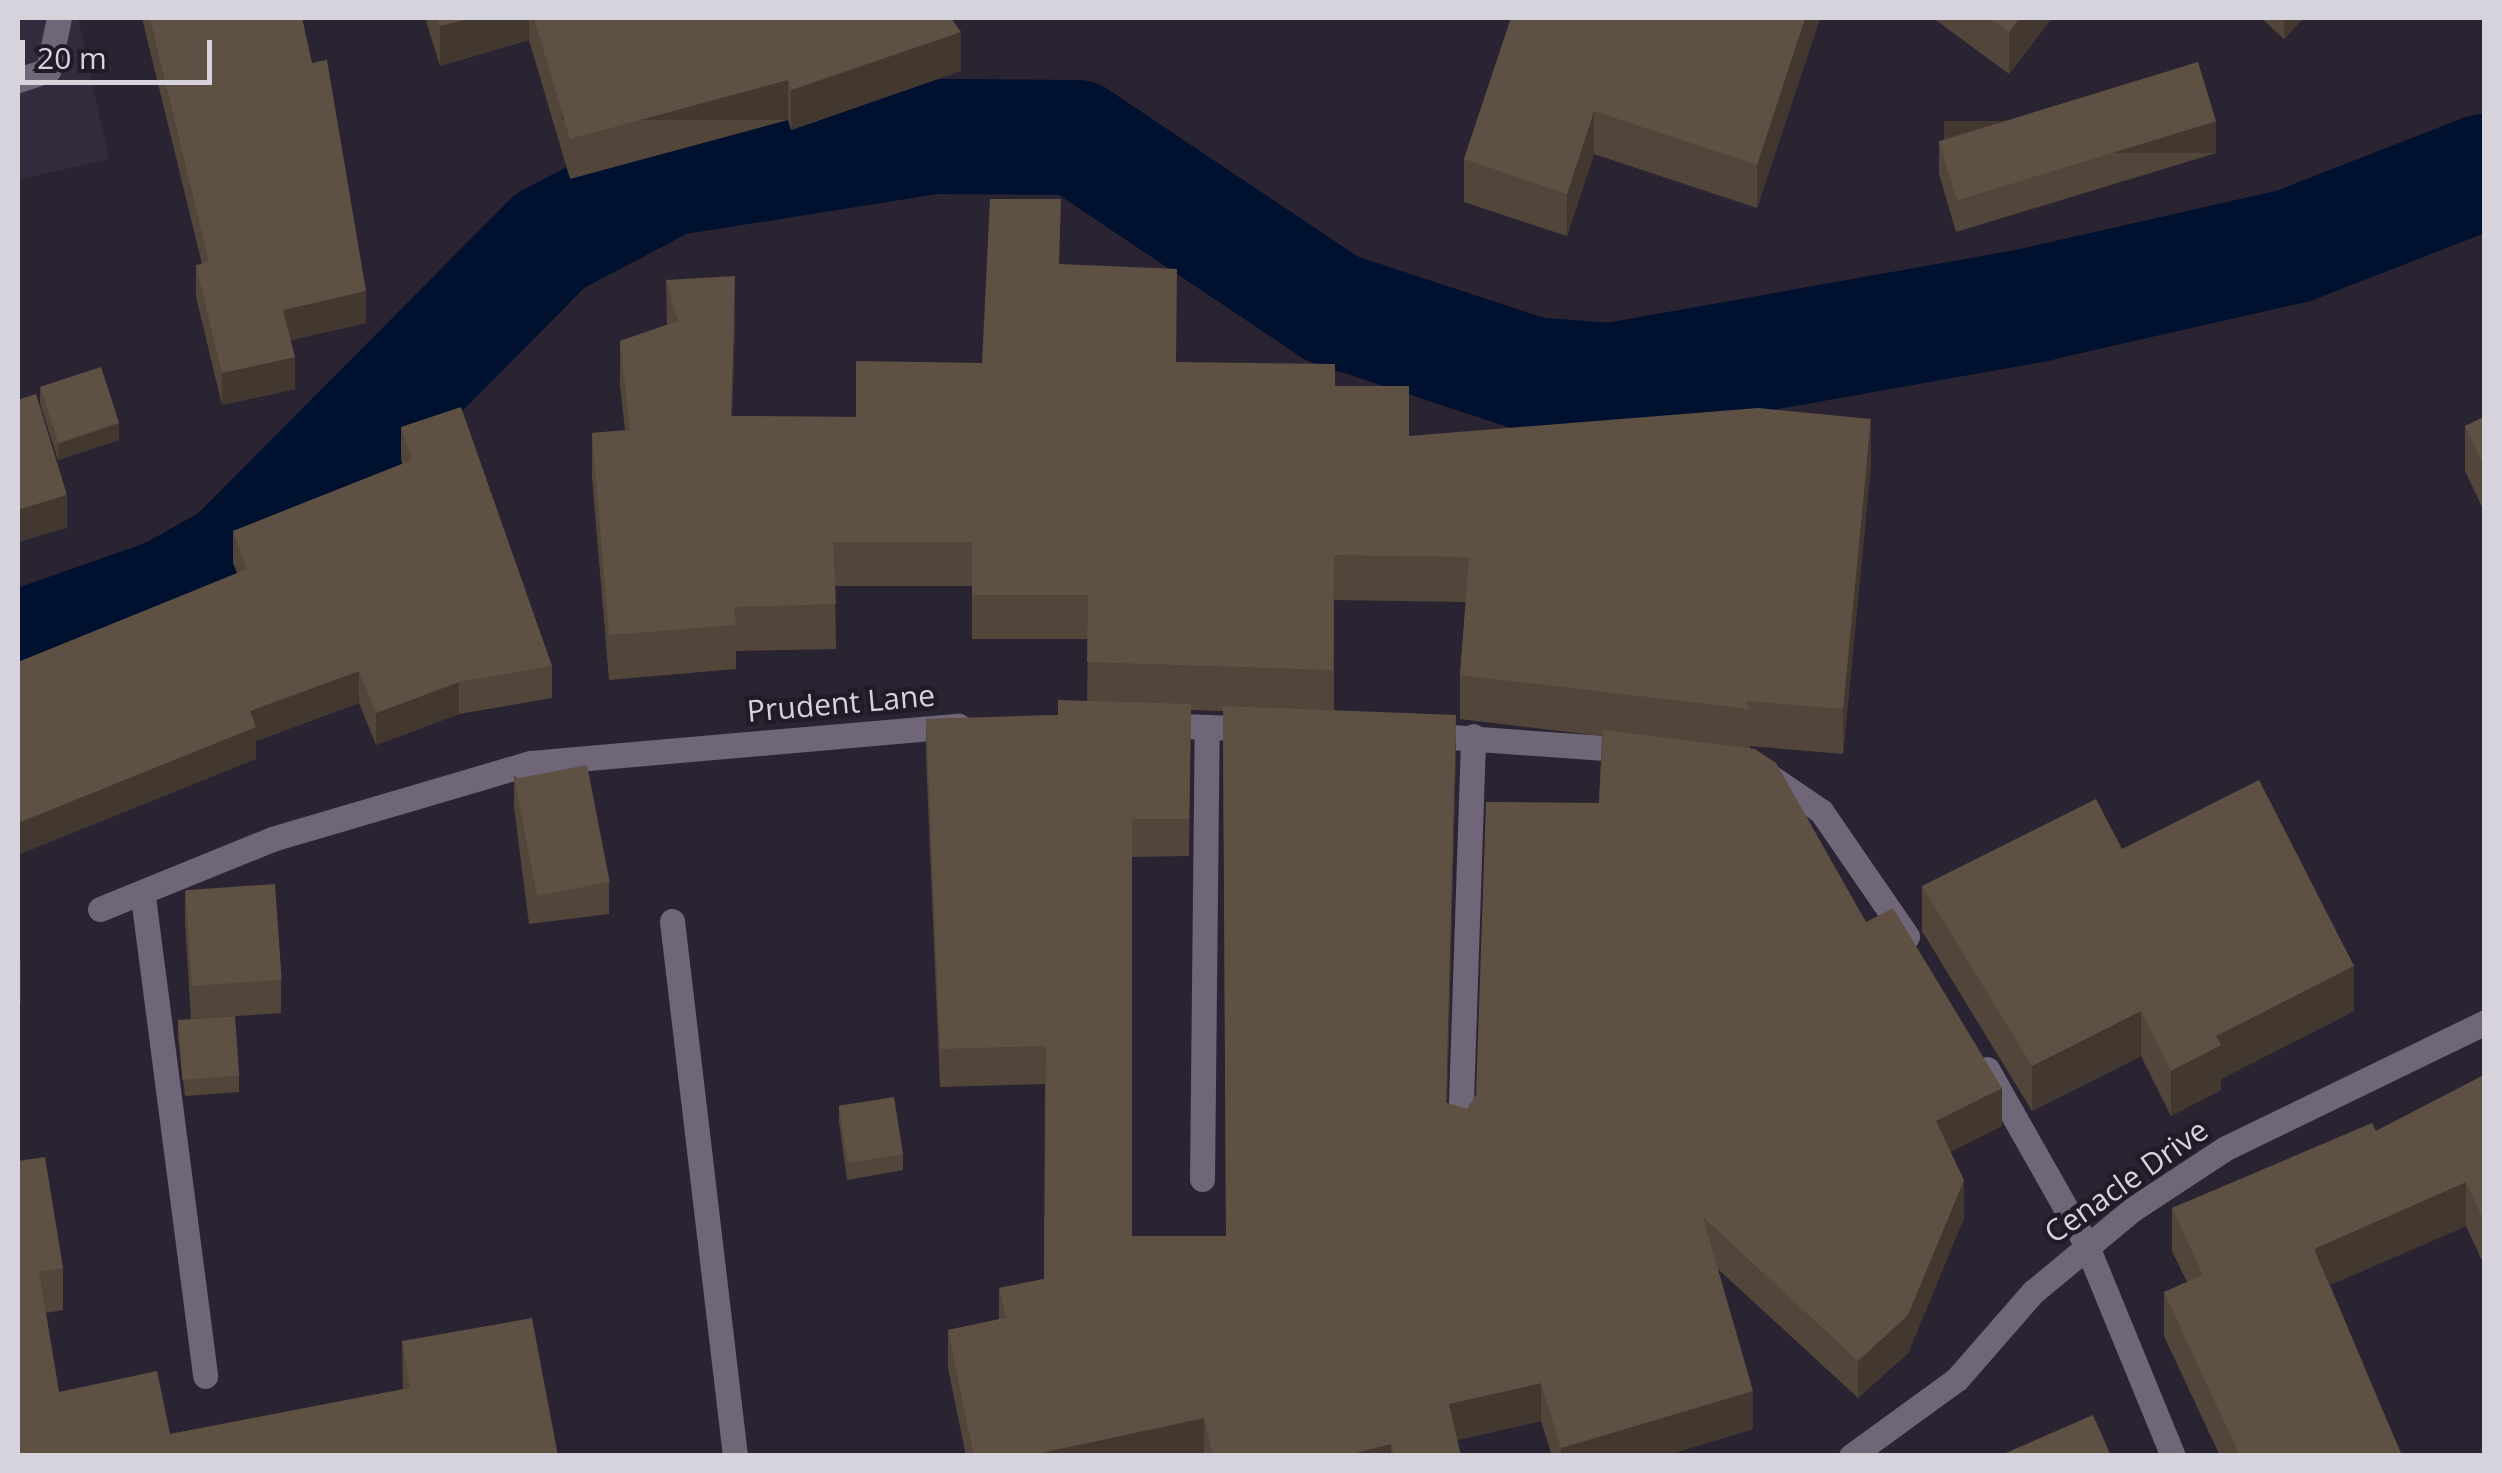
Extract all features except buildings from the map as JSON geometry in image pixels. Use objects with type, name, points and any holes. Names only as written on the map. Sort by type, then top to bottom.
[{"type":"street","points":[[18,80],[48,70],[59,18]]},
{"type":"street","name":"Prudent Lane","points":[[100,909],[143,898],[272,839],[532,763],[981,724]]},
{"type":"street","points":[[1132,724],[1283,730]]},
{"type":"street","points":[[1202,1179],[1207,727]]},
{"type":"street","points":[[1397,734],[1473,736],[1654,753]]},
{"type":"street","points":[[1460,1132],[1473,736]]},
{"type":"street","points":[[1743,768],[1822,811],[1926,969]]},
{"type":"street","points":[[143,898],[204,1376]]},
{"type":"street","points":[[672,921],[735,1456]]},
{"type":"street","name":"Cenacle Drive","points":[[1850,1456],[1957,1379],[2086,1244],[2226,1148],[2484,1023]]},
{"type":"street","points":[[1967,1036],[2086,1244],[2173,1456]]},
{"type":"shaded area","points":[[18,18],[78,18],[109,159],[18,180]]},
{"type":"waterway","points":[[18,648],[169,595],[234,558],[550,240],[668,178],[933,136],[1076,137],[1331,308],[1532,374],[1610,380],[2035,304],[2294,245],[2484,171]]}]
